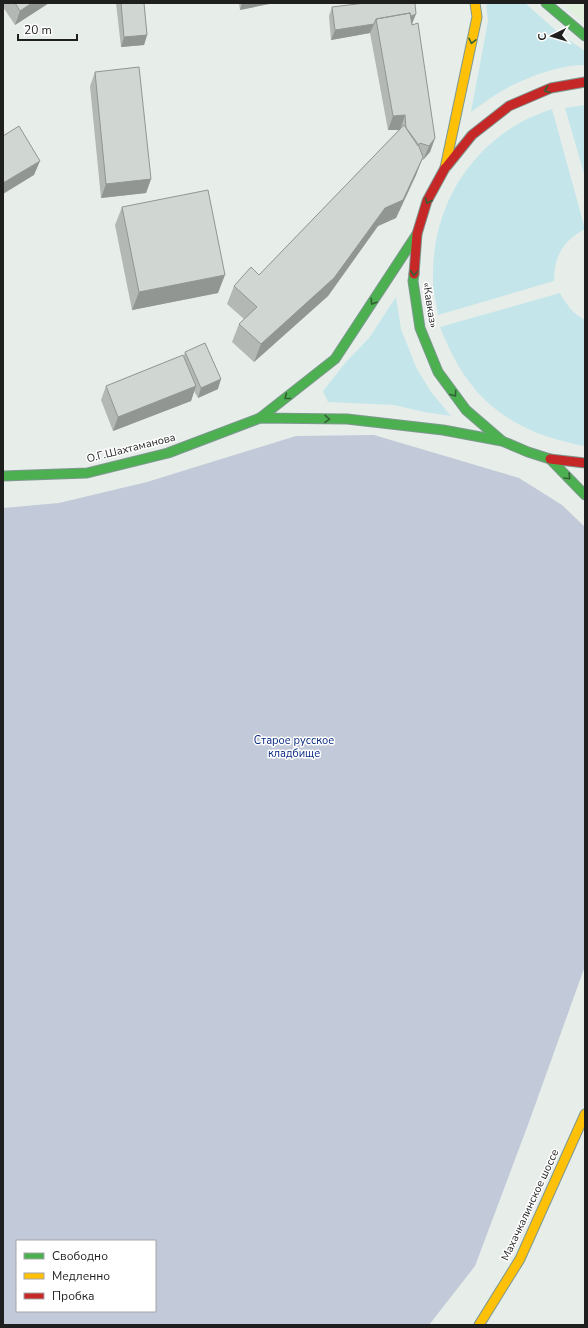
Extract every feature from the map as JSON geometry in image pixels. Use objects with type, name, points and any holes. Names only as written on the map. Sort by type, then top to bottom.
[{"type":"main road","name":"«Кавказ»","points":[[475,3],[477,17],[444,170],[427,201],[417,234],[413,281],[420,328],[438,372],[466,410],[502,441],[550,459],[585,495]]},
{"type":"main road","points":[[546,3],[585,36]]},
{"type":"main road","points":[[444,170],[472,134],[509,106],[551,88],[585,82]]},
{"type":"main road","points":[[260,418],[335,359],[417,234]]},
{"type":"main road","points":[[260,418],[347,419],[443,430],[502,441]]},
{"type":"main road","name":"О.Г.Шахтаманова","points":[[3,476],[87,473],[168,453],[260,418]]},
{"type":"main road","points":[[550,459],[585,463]]},
{"type":"main road","name":"Махачкалинское шоссе","points":[[479,1325],[520,1259],[585,1114]]},
{"type":"shaded area","points":[[486,3],[525,3],[559,33],[585,51],[585,65],[564,67],[527,78],[490,98],[471,112],[488,21]]},
{"type":"shaded area","points":[[562,3],[585,3],[585,24]]},
{"type":"shaded area","points":[[585,105],[585,177],[565,108]]},
{"type":"shaded area","points":[[552,109],[585,229],[571,239],[561,250],[554,272],[554,281],[438,315],[433,286],[434,257],[444,211],[454,190],[467,170],[482,152],[500,136],[524,120]]},
{"type":"shaded area","points":[[560,293],[570,308],[585,320],[585,446],[539,434],[513,421],[490,404],[479,394],[461,370],[440,327]]},
{"type":"shaded area","points":[[396,297],[401,329],[416,367],[431,392],[451,416],[394,405],[328,402],[323,391],[346,362],[369,338]]},
{"type":"green space","name":"Старое русское кладбище","points":[[374,435],[519,478],[562,505],[585,527],[585,966],[475,1266],[429,1325],[3,1325],[3,508],[59,503],[147,482],[296,436]]},
{"type":"building","points":[[15,3],[32,3],[20,11]]},
{"type":"building","points":[[121,3],[144,3],[147,35],[124,37]]},
{"type":"building","points":[[365,3],[415,3],[416,14],[411,16],[410,13],[376,19],[374,24],[335,30],[332,7]]},
{"type":"building","points":[[410,13],[412,25],[418,23],[435,138],[429,146],[420,143],[418,146],[406,128],[405,115],[393,116],[376,19]]},
{"type":"building","points":[[139,67],[151,179],[106,184],[95,72]]},
{"type":"building","points":[[404,125],[418,144],[423,157],[403,200],[385,208],[334,278],[261,344],[239,324],[257,307],[234,286],[251,267],[259,275]]},
{"type":"building","points":[[19,126],[40,161],[3,183],[3,136]]},
{"type":"building","points":[[208,190],[225,275],[139,292],[122,207]]},
{"type":"building","points":[[205,343],[221,379],[201,388],[185,352]]},
{"type":"building","points":[[183,355],[196,386],[118,417],[106,386]]},
{"type":"traffic: fast","points":[[546,3],[585,36]]},
{"type":"traffic: fast","points":[[3,476],[87,473],[168,453],[260,418],[335,359],[417,234]]},
{"type":"traffic: fast","points":[[414,274],[413,281],[420,328],[438,372],[466,410],[502,441],[550,459],[585,495]]},
{"type":"traffic: fast","points":[[260,418],[347,419],[443,430],[502,441]]},
{"type":"traffic: slow","points":[[445,168],[477,17],[475,3]]},
{"type":"traffic: slow","points":[[479,1325],[520,1259],[585,1114]]},
{"type":"traffic: jam","points":[[447,166],[472,135],[509,106],[551,88],[585,82]]},
{"type":"traffic: jam","points":[[414,274],[417,234],[427,201],[445,168]]},
{"type":"traffic: jam","points":[[550,459],[585,463]]}]
